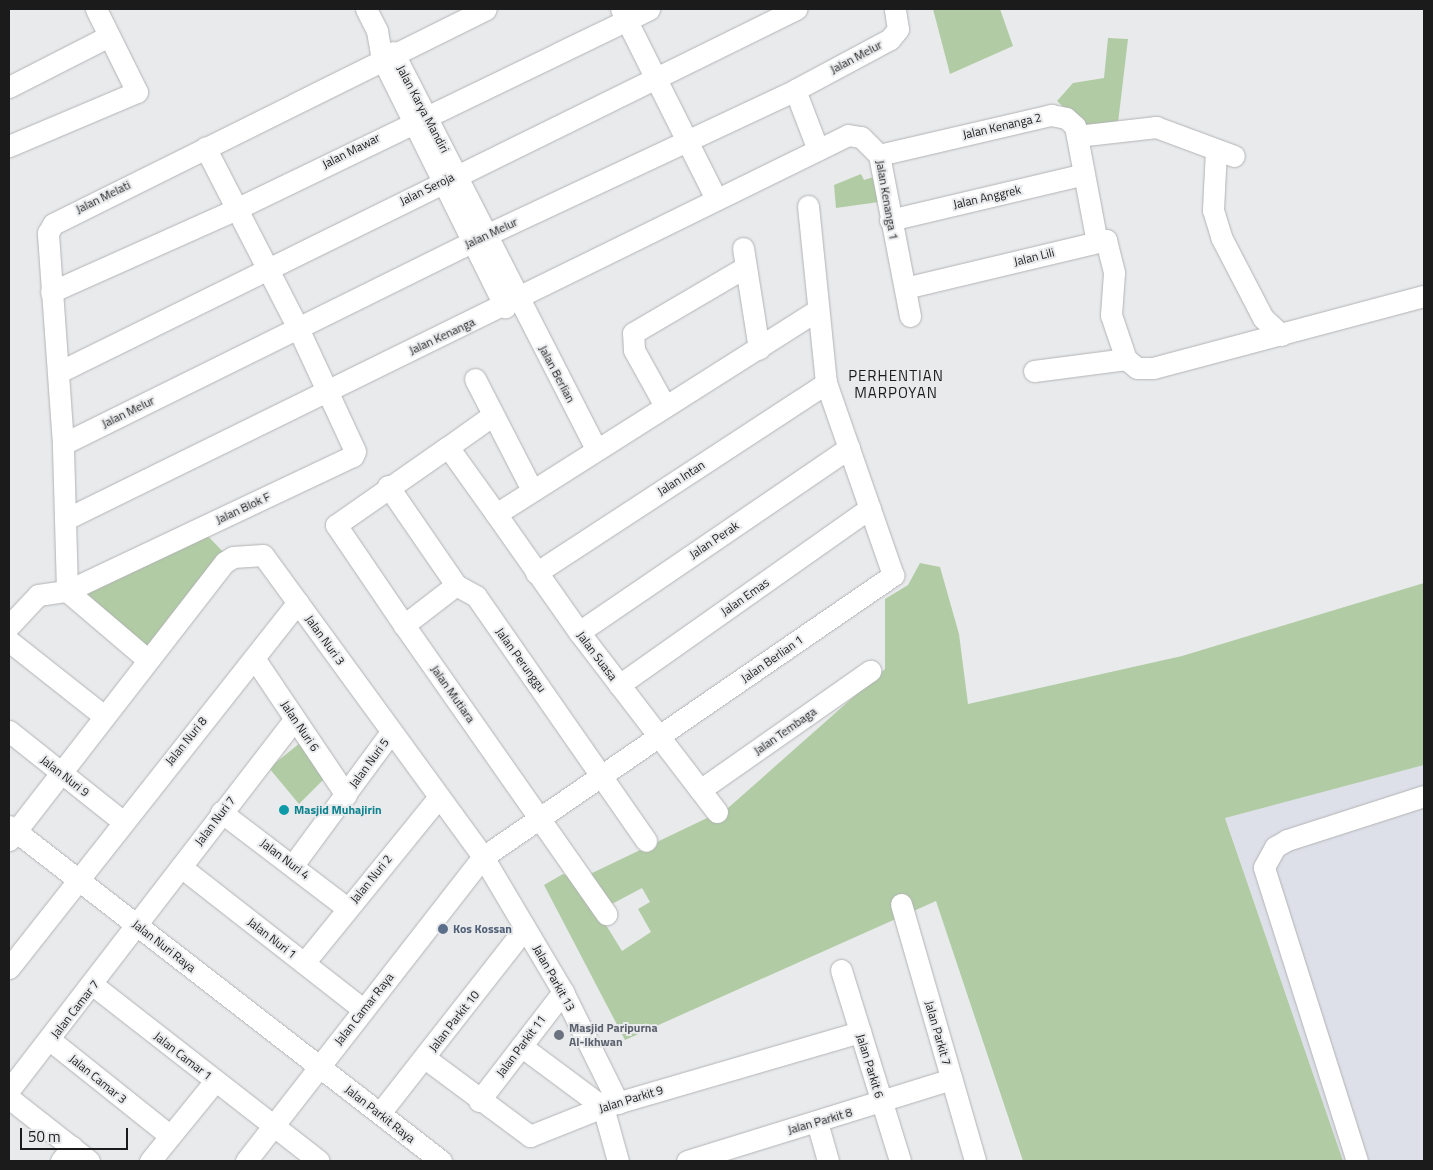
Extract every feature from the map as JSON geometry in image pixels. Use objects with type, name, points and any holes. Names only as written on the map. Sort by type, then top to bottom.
[{"type":"street","points":[[9,146],[137,92],[96,9]]},
{"type":"street","name":"Jalan Berlian","points":[[366,9],[512,303],[596,448]]},
{"type":"street","name":"Jalan Melati","points":[[67,591],[63,444],[48,233],[53,224],[390,54],[486,9]]},
{"type":"street","name":"Jalan Mawar","points":[[51,292],[234,210],[623,14],[649,9]]},
{"type":"street","name":"Jalan Seroja","points":[[59,372],[265,267],[656,79],[796,9]]},
{"type":"street","name":"Jalan Melur","points":[[63,444],[480,238],[795,90],[890,38],[898,29],[895,9]]},
{"type":"street","points":[[623,14],[716,199]]},
{"type":"street","points":[[9,87],[110,36]]},
{"type":"street","points":[[795,90],[818,150]]},
{"type":"street","name":"Jalan Kenanga 2","points":[[879,154],[1052,115],[1066,118],[1075,126],[1084,174]]},
{"type":"street","points":[[1077,136],[1156,127],[1225,153],[1213,210],[1221,238],[1263,318],[1281,335]]},
{"type":"street","name":"Jalan Kenanga 1","points":[[818,150],[848,135],[861,138],[879,154],[890,220],[910,316]]},
{"type":"street","name":"Jalan Blok F","points":[[9,626],[31,598],[67,591],[352,456],[355,445],[326,389],[298,328],[234,210],[204,147]]},
{"type":"street","name":"Jalan Kenanga","points":[[66,519],[326,389],[512,303],[716,199],[818,150]]},
{"type":"street","points":[[1084,174],[1096,242],[1106,240],[1114,273],[1111,315],[1126,359],[1137,368],[1153,368],[1424,296]]},
{"type":"street","name":"Jalan Anggrek","points":[[890,220],[1084,174]]},
{"type":"street","name":"Jalan Berlian 1","points":[[484,857],[540,816],[660,736],[893,575],[826,383],[816,311],[808,206]]},
{"type":"street","name":"Jalan Lili","points":[[905,288],[1096,242]]},
{"type":"street","points":[[665,406],[634,350],[633,332],[744,258],[759,349]]},
{"type":"street","points":[[496,514],[596,448],[759,349],[816,311]]},
{"type":"street","points":[[1034,371],[1126,359]]},
{"type":"street","points":[[475,378],[532,490]]},
{"type":"street","name":"Jalan Intan","points":[[536,573],[826,383]]},
{"type":"street","points":[[388,486],[493,415]]},
{"type":"street","name":"Jalan Suasa","points":[[448,447],[579,632],[660,736]]},
{"type":"street","name":"Jalan Perak","points":[[579,632],[849,448]]},
{"type":"street","name":"Jalan Perunggu","points":[[388,486],[456,585],[476,596],[602,774],[646,840]]},
{"type":"street","name":"Jalan Mutiara","points":[[388,486],[336,525],[404,625],[540,816],[569,866],[588,883],[606,914]]},
{"type":"street","name":"Jalan Emas","points":[[619,685],[870,508]]},
{"type":"street","name":"Jalan Nuri 3","points":[[148,660],[233,557],[263,555],[484,857]]},
{"type":"street","points":[[404,625],[456,585]]},
{"type":"street","points":[[11,832],[61,773],[148,660],[67,591]]},
{"type":"street","name":"Jalan Nuri 8","points":[[9,968],[122,821],[298,602]]},
{"type":"street","points":[[9,640],[104,716]]},
{"type":"street","name":"Jalan Nuri 6","points":[[254,658],[346,795]]},
{"type":"street","name":"Jalan Tembaga","points":[[700,790],[870,671]]},
{"type":"street","name":"Jalan Nuri 7","points":[[137,925],[221,812],[295,719]]},
{"type":"street","name":"Jalan Nuri 9","points":[[9,731],[122,821]]},
{"type":"street","name":"Jalan Nuri 5","points":[[293,865],[391,732]]},
{"type":"street","points":[[660,736],[717,812]]},
{"type":"street","points":[[1357,1161],[1264,867],[1275,847],[1286,840],[1424,796]]},
{"type":"street","name":"Jalan Nuri 2","points":[[304,963],[439,797]]},
{"type":"street","name":"Jalan Nuri 4","points":[[221,812],[347,908]]},
{"type":"street","name":"Jalan Nuri Raya","points":[[11,832],[137,925],[319,1066]]},
{"type":"street","name":"Jalan Parkit 13","points":[[484,857],[563,992],[610,1105],[618,1161]]},
{"type":"street","name":"Jalan Camar Raya","points":[[246,1161],[484,857]]},
{"type":"street","name":"Jalan Nuri 1","points":[[181,867],[363,1010]]},
{"type":"street","name":"Jalan Parkit 7","points":[[901,904],[975,1161]]},
{"type":"street","name":"Jalan Camar 7","points":[[9,1090],[93,985],[137,925]]},
{"type":"street","name":"Jalan Parkit 10","points":[[380,1113],[525,928]]},
{"type":"street","name":"Jalan Parkit 6","points":[[841,970],[900,1161]]},
{"type":"street","name":"Jalan Camar 1","points":[[93,985],[319,1161]]},
{"type":"street","name":"Jalan Parkit 11","points":[[479,1101],[563,992]]},
{"type":"street","name":"Jalan Parkit 9","points":[[425,1058],[479,1101],[530,1136],[610,1105],[860,1032]]},
{"type":"street","name":"Jalan Camar 3","points":[[50,1040],[169,1135]]},
{"type":"street","points":[[521,1046],[610,1105]]},
{"type":"street","name":"Jalan Parkit Raya","points":[[319,1066],[441,1161]]},
{"type":"street","name":"Jalan Parkit 8","points":[[687,1161],[882,1104],[952,1079]]},
{"type":"street","points":[[150,1161],[169,1135],[215,1081]]},
{"type":"street","points":[[9,1098],[67,1154],[90,1161]]},
{"type":"street","points":[[817,1122],[828,1161]]},
{"type":"shaded area","points":[[1424,765],[1424,1161],[1343,1161],[1225,817]]},
{"type":"green space","points":[[933,9],[1000,9],[1013,46],[950,74]]},
{"type":"green space","points":[[1108,38],[1128,39],[1118,123],[1097,127],[1081,124],[1057,101],[1073,83],[1104,78]]},
{"type":"green space","points":[[861,174],[864,180],[883,174],[886,201],[836,208],[834,185]]},
{"type":"green space","points":[[206,534],[227,556],[153,652],[78,595]]},
{"type":"green space","points":[[920,563],[940,567],[959,634],[968,704],[1182,656],[1424,583],[1424,765],[1225,818],[1343,1161],[1023,1161],[936,901],[625,1040],[544,885],[563,874],[579,881],[622,951],[651,932],[638,909],[650,902],[642,888],[610,905],[590,874],[728,808],[885,669],[885,599],[908,585]]},
{"type":"green space","points":[[300,743],[325,778],[299,804],[269,768]]},
{"type":"place","name":"Masjid Muhajirin","points":[[284,810]]},
{"type":"place","name":"Kos Kossan","points":[[443,929]]},
{"type":"place","name":"Masjid Paripurna Al-Ikhwan","points":[[559,1035]]},
{"type":"district","name":"PERHENTIAN MARPOYAN","points":[[896,384]]}]
